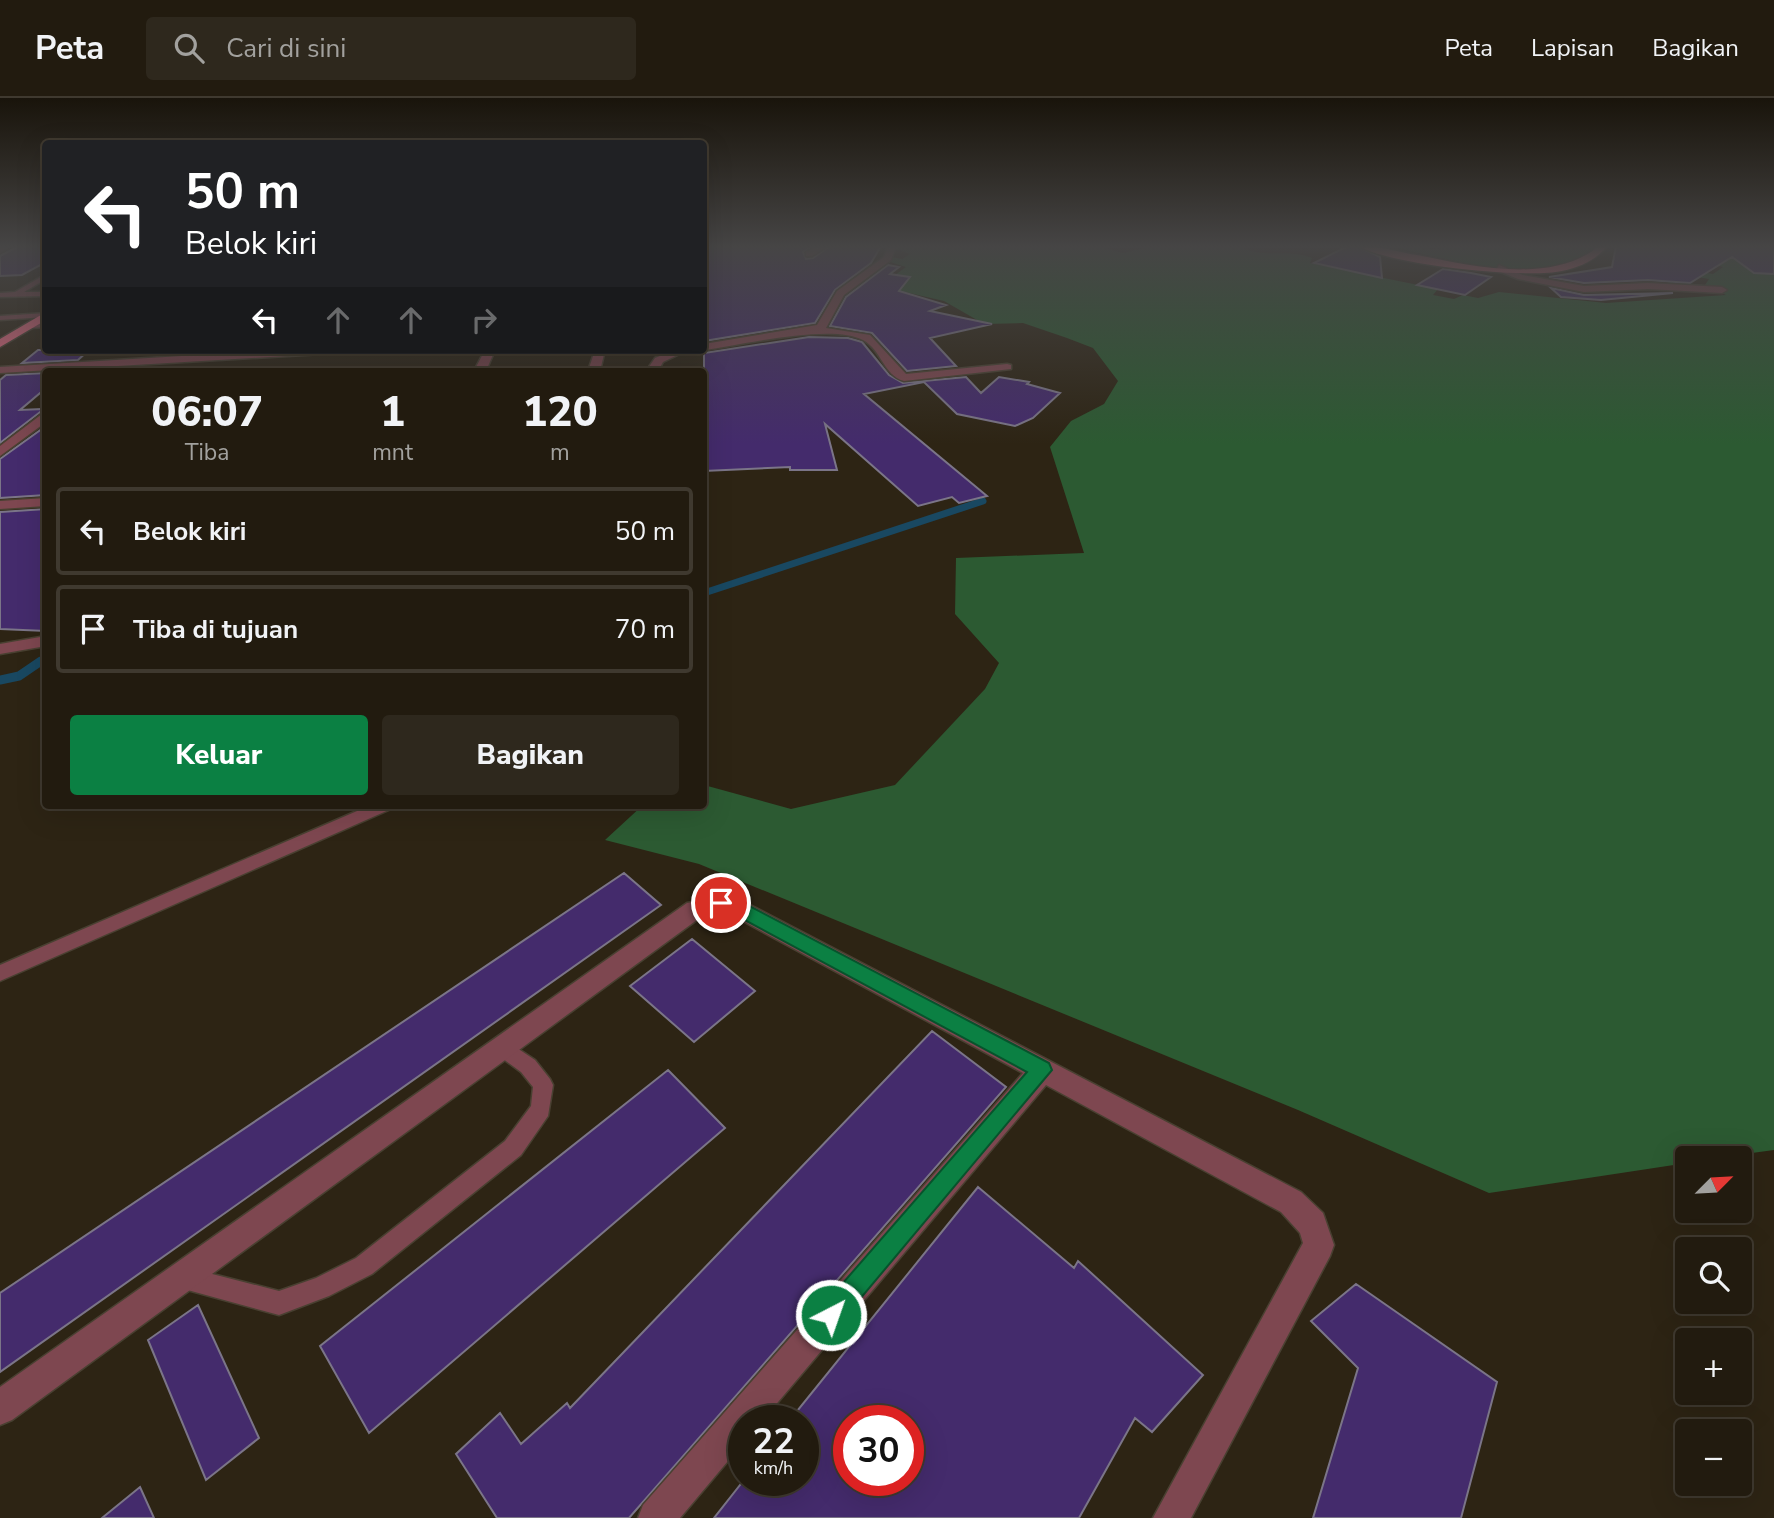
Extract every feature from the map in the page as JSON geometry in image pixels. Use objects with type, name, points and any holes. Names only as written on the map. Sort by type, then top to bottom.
[{"type":"highway","points":[[0,344],[42,318]]},
{"type":"street","points":[[813,330],[825,323],[828,312]]},
{"type":"street","points":[[31,325],[42,324]]},
{"type":"street","points":[[707,347],[813,330],[863,336],[884,354],[894,373],[904,378],[1007,367]]},
{"type":"street","points":[[0,336],[14,335]]},
{"type":"street","points":[[105,368],[284,354]]},
{"type":"street","points":[[300,364],[308,354]]},
{"type":"street","points":[[654,368],[659,360],[673,354]]},
{"type":"street","points":[[0,370],[42,369]]},
{"type":"street","points":[[0,452],[42,418]]},
{"type":"street","points":[[0,505],[42,502]]},
{"type":"street","points":[[0,649],[42,642]]},
{"type":"street","points":[[0,1408],[695,909],[721,903],[732,904],[1291,1202],[1312,1224],[1319,1245],[1171,1518]]},
{"type":"street","points":[[656,1518],[1042,1070]]},
{"type":"lane","points":[[0,318],[42,315]]},
{"type":"lane","points":[[0,973],[376,809]]},
{"type":"lane","points":[[181,1278],[279,1303],[321,1288],[364,1266],[513,1148],[541,1109],[543,1085],[528,1066],[502,1047]]},
{"type":"green space","points":[[964,312],[1774,312],[1774,1150],[1752,1153],[1752,1146],[1675,1146],[1675,1165],[1489,1193],[1298,1110],[699,864],[605,840],[639,809],[707,809],[707,786],[791,809],[895,785],[985,689],[999,663],[955,614],[956,558],[1084,553],[1050,447],[1071,421],[1104,404],[1118,381],[1093,348],[1023,323],[984,324]]},
{"type":"building","points":[[707,312],[822,312],[815,323],[707,341]]},
{"type":"building","points":[[838,312],[936,312],[992,324],[930,338],[956,366],[907,371],[872,333],[830,326]]},
{"type":"building","points":[[809,337],[848,338],[862,342],[889,375],[903,383],[966,377],[981,393],[999,377],[1029,382],[1027,384],[1060,393],[1033,418],[1015,426],[957,414],[924,382],[864,394],[987,496],[959,503],[952,497],[918,506],[825,424],[837,470],[790,470],[790,467],[707,471],[707,368],[704,368],[704,354]]},
{"type":"building","points":[[38,350],[42,350],[42,354],[85,354],[78,360],[22,363]]},
{"type":"building","points":[[42,373],[42,391],[20,410],[42,411],[0,443],[0,380],[6,375]]},
{"type":"building","points":[[42,429],[42,495],[0,498],[0,459]]},
{"type":"building","points":[[42,509],[42,631],[0,629],[0,512]]},
{"type":"building","points":[[624,873],[661,905],[0,1372],[0,1293]]},
{"type":"building","points":[[692,939],[755,991],[694,1042],[630,986]]},
{"type":"building","points":[[932,1031],[1006,1087],[629,1518],[497,1518],[456,1454],[500,1413],[521,1444],[567,1403],[570,1408]]},
{"type":"building","points":[[668,1070],[725,1128],[369,1433],[320,1346]]},
{"type":"building","points":[[978,1187],[1074,1268],[1078,1261],[1203,1375],[1152,1432],[1135,1418],[1079,1518],[714,1518],[731,1496],[819,1496],[819,1405],[802,1405]]},
{"type":"building","points":[[1356,1284],[1497,1382],[1461,1518],[1313,1518],[1358,1368],[1311,1321]]},
{"type":"building","points":[[198,1305],[259,1438],[206,1480],[148,1340]]},
{"type":"building","points":[[140,1487],[154,1518],[102,1518]]},
{"type":"waterway","points":[[707,592],[983,501]]},
{"type":"waterway","points":[[0,680],[19,676],[41,661]]},
{"type":"route","points":[[721,903],[732,904],[1042,1070],[831,1315]]}]
